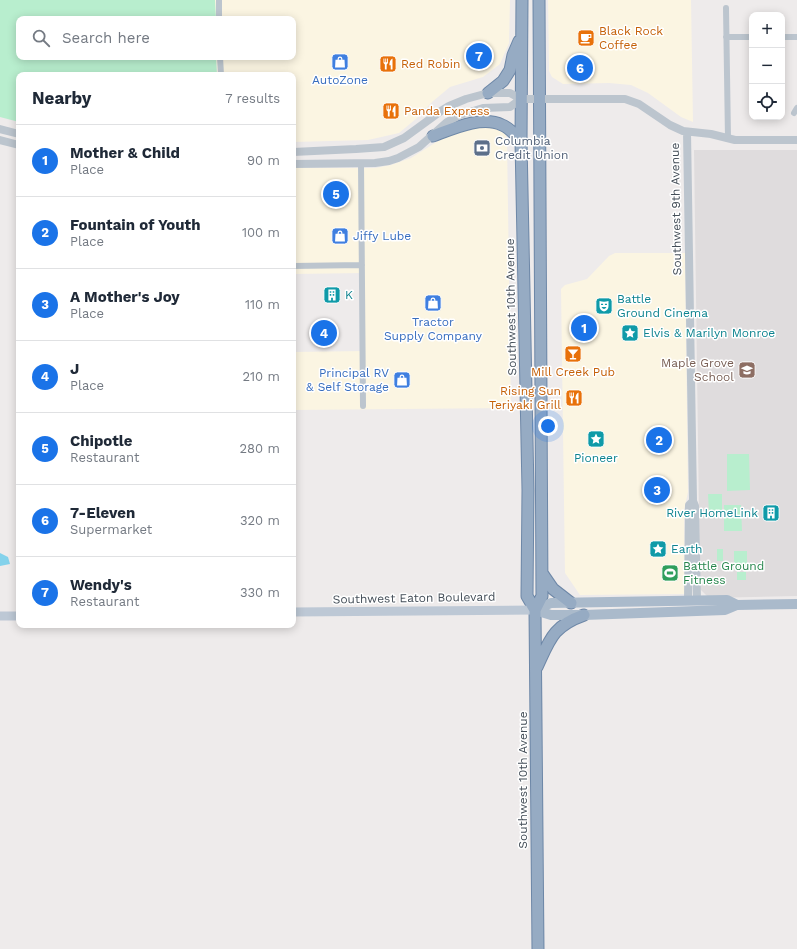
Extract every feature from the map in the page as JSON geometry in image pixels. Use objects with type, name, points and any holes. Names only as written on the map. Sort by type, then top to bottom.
[{"type":"highway","name":"Southwest 10th Avenue","points":[[522,0],[521,141],[528,490],[526,596],[535,610]]},
{"type":"highway","name":"Southwest 10th Avenue","points":[[538,949],[535,610],[542,596],[539,0]]},
{"type":"highway","points":[[488,93],[503,81],[510,70],[513,55],[521,34]]},
{"type":"highway","points":[[433,136],[470,124],[490,122],[504,125],[521,141]]},
{"type":"highway","points":[[542,573],[553,589],[571,604]]},
{"type":"highway","points":[[536,669],[550,640],[559,627],[584,615]]},
{"type":"main road","name":"Southwest Eaton Boulevard","points":[[535,610],[551,603],[571,604],[727,600],[737,605]]},
{"type":"main road","points":[[659,612],[674,607],[691,606],[693,601]]},
{"type":"main road","name":"Southwest Eaton Boulevard","points":[[296,612],[535,610],[551,615],[584,615],[726,610],[737,605],[797,604]]},
{"type":"main road","points":[[0,616],[16,616]]},
{"type":"street","points":[[219,0],[219,16]]},
{"type":"street","points":[[726,8],[728,139]]},
{"type":"street","points":[[726,37],[749,37]]},
{"type":"street","points":[[785,37],[797,37]]},
{"type":"street","points":[[220,60],[220,72]]},
{"type":"street","points":[[296,152],[356,150],[384,147],[395,143],[412,133],[449,106],[471,97],[488,93],[510,93],[521,100]]},
{"type":"street","points":[[296,164],[382,162],[398,158],[419,147],[448,122],[460,115],[483,108],[510,107],[521,100],[540,99],[625,99],[640,104],[678,130],[711,134],[728,139],[747,141],[797,140]]},
{"type":"street","points":[[0,129],[16,133]]},
{"type":"street","name":"Southwest 9th Avenue","points":[[687,132],[693,501],[695,506],[693,601]]},
{"type":"street","points":[[0,140],[16,145]]},
{"type":"street","points":[[361,163],[363,406]]},
{"type":"street","points":[[296,266],[362,265]]},
{"type":"shaded area","points":[[214,0],[510,0],[509,43],[500,64],[483,77],[450,87],[399,133],[368,140],[296,142],[296,72],[217,72],[216,60],[296,60],[296,16],[215,16]]},
{"type":"shaded area","points":[[548,0],[691,0],[693,122],[681,117],[648,93],[631,85],[609,83],[563,84],[552,77],[549,71]]},
{"type":"shaded area","points":[[480,126],[490,126],[505,133],[507,140],[511,408],[296,410],[296,352],[365,351],[364,273],[296,274],[296,168],[375,168],[391,165],[411,158],[446,136]]},
{"type":"shaded area","name":"Maple Grove School","points":[[694,150],[797,150],[797,596],[709,598],[700,589]]},
{"type":"shaded area","points":[[615,253],[685,253],[688,492],[684,510],[685,594],[580,595],[565,573],[561,289],[565,285],[587,279],[609,256]]},
{"type":"green space","points":[[0,0],[215,0],[216,16],[16,16],[16,60],[216,60],[217,72],[16,72],[16,121],[0,117]]},
{"type":"green space","points":[[727,454],[749,454],[750,490],[727,491]]},
{"type":"green space","points":[[708,494],[722,494],[722,513],[709,513]]},
{"type":"green space","points":[[724,505],[741,505],[742,531],[724,531]]},
{"type":"green space","points":[[717,549],[723,549],[723,561],[717,561]]},
{"type":"green space","points":[[734,551],[747,551],[747,568],[734,568]]},
{"type":"green space","points":[[737,572],[746,572],[746,580],[737,580]]},
{"type":"water","points":[[0,553],[8,557],[10,564],[0,566]]},
{"type":"place","name":"Black Rock Coffee","points":[[586,38]]},
{"type":"place","name":"Wendy's","points":[[479,56]]},
{"type":"place","name":"AutoZone","points":[[340,62]]},
{"type":"place","name":"Red Robin","points":[[388,64]]},
{"type":"place","name":"7-Eleven","points":[[580,68]]},
{"type":"place","name":"Panda Express","points":[[391,111]]},
{"type":"place","name":"Columbia Credit Union","points":[[482,148]]},
{"type":"place","name":"Chipotle","points":[[336,194]]},
{"type":"place","name":"Jiffy Lube","points":[[340,236]]},
{"type":"place","name":"K","points":[[332,295]]},
{"type":"place","name":"Tractor Supply Company","points":[[433,303]]},
{"type":"place","name":"Battle Ground Cinema","points":[[604,306]]},
{"type":"place","name":"Mother & Child","points":[[584,328]]},
{"type":"place","name":"J","points":[[324,333]]},
{"type":"place","name":"Elvis & Marilyn Monroe","points":[[630,333]]},
{"type":"place","name":"Mill Creek Pub","points":[[573,354]]},
{"type":"place","name":"Maple Grove School","points":[[747,370]]},
{"type":"place","name":"Principal RV & Self Storage","points":[[402,380]]},
{"type":"place","name":"Rising Sun Teriyaki Grill","points":[[574,398]]},
{"type":"place","name":"Pioneer","points":[[596,439]]},
{"type":"place","name":"Fountain of Youth","points":[[659,440]]},
{"type":"place","name":"A Mother's Joy","points":[[657,490]]},
{"type":"place","name":"River HomeLink","points":[[771,513]]},
{"type":"place","name":"Earth","points":[[658,549]]},
{"type":"place","name":"Battle Ground Fitness","points":[[670,573]]}]
